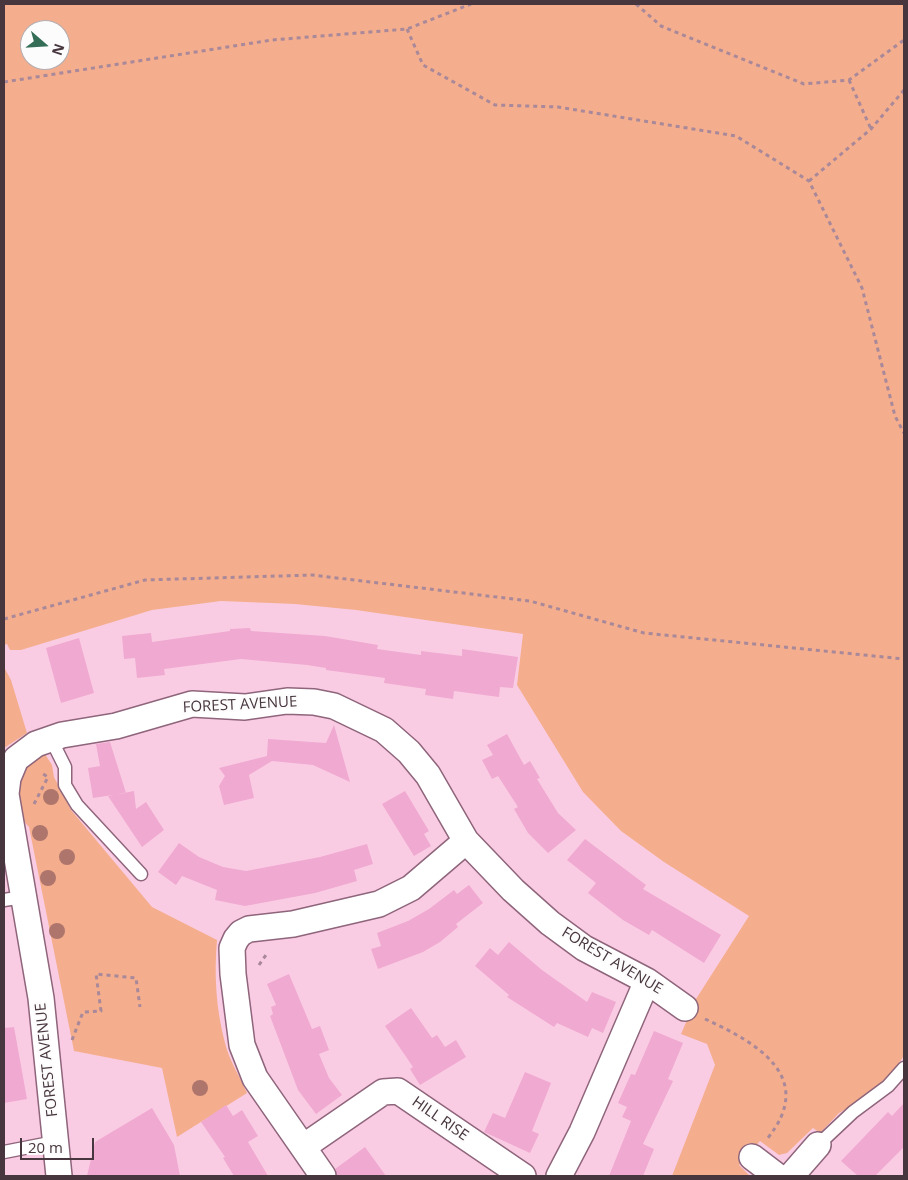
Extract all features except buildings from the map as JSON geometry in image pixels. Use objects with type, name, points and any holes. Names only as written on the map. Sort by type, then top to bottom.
[{"type":"street","name":"FOREST AVENUE","points":[[59,1176],[42,998],[13,898],[6,794],[6,777],[16,759],[36,744],[51,739],[116,726],[192,704],[245,706],[287,701],[314,702],[334,706],[384,730],[410,752],[428,775],[466,841],[513,890],[550,923],[584,948],[647,982],[685,1008]]},
{"type":"street","points":[[323,1176],[255,1078],[242,1045],[233,974],[232,948],[241,933],[249,929],[285,925],[379,904],[410,888],[466,841]]},
{"type":"street","points":[[559,1176],[582,1132],[647,982]]},
{"type":"street","name":"HILL RISE","points":[[303,1147],[383,1092],[398,1091],[524,1176]]},
{"type":"street","points":[[792,1176],[818,1145]]},
{"type":"street","points":[[752,1157],[777,1176]]},
{"type":"lane","points":[[51,739],[65,767],[65,785],[77,805],[141,874]]},
{"type":"lane","points":[[818,1145],[844,1119],[888,1086],[904,1068]]},
{"type":"lane","points":[[4,1152],[55,1142]]},
{"type":"path","points":[[4,82],[272,40],[407,29],[471,4]]},
{"type":"path","points":[[636,4],[661,26],[804,84],[849,80],[904,40]]},
{"type":"path","points":[[407,29],[423,66],[495,105],[558,107],[736,136],[808,181],[862,288],[895,416],[904,433]]},
{"type":"path","points":[[849,80],[871,129]]},
{"type":"path","points":[[808,181],[871,129],[904,90]]},
{"type":"path","points":[[4,619],[145,580],[312,575],[530,601],[644,633],[904,659]]},
{"type":"path","points":[[256,971],[274,943],[287,932],[285,925]]},
{"type":"path","points":[[47,1046],[70,1045],[83,1012],[101,1011],[96,974],[136,978],[140,1007]]},
{"type":"path","points":[[685,1008],[695,1015],[730,1030],[759,1050],[774,1064],[784,1080],[788,1093],[785,1109],[775,1129],[752,1157]]},
{"type":"shaded area","points":[[4,4],[904,4],[904,1056],[886,1081],[868,1096],[839,1113],[820,1133],[813,1128],[787,1153],[779,1155],[760,1141],[739,1165],[750,1176],[672,1176],[715,1065],[707,1044],[681,1034],[696,999],[749,916],[664,862],[621,831],[583,792],[517,685],[523,634],[356,610],[295,604],[221,601],[152,610],[21,650],[10,650],[7,644],[4,645]]},
{"type":"shaded area","points":[[4,667],[11,680],[27,733],[4,748]]},
{"type":"shaded area","points":[[43,751],[52,765],[54,777],[71,810],[152,907],[217,940],[216,992],[222,1030],[229,1056],[247,1093],[177,1137],[162,1068],[74,1051],[29,827],[22,817],[18,797],[22,775]]}]
